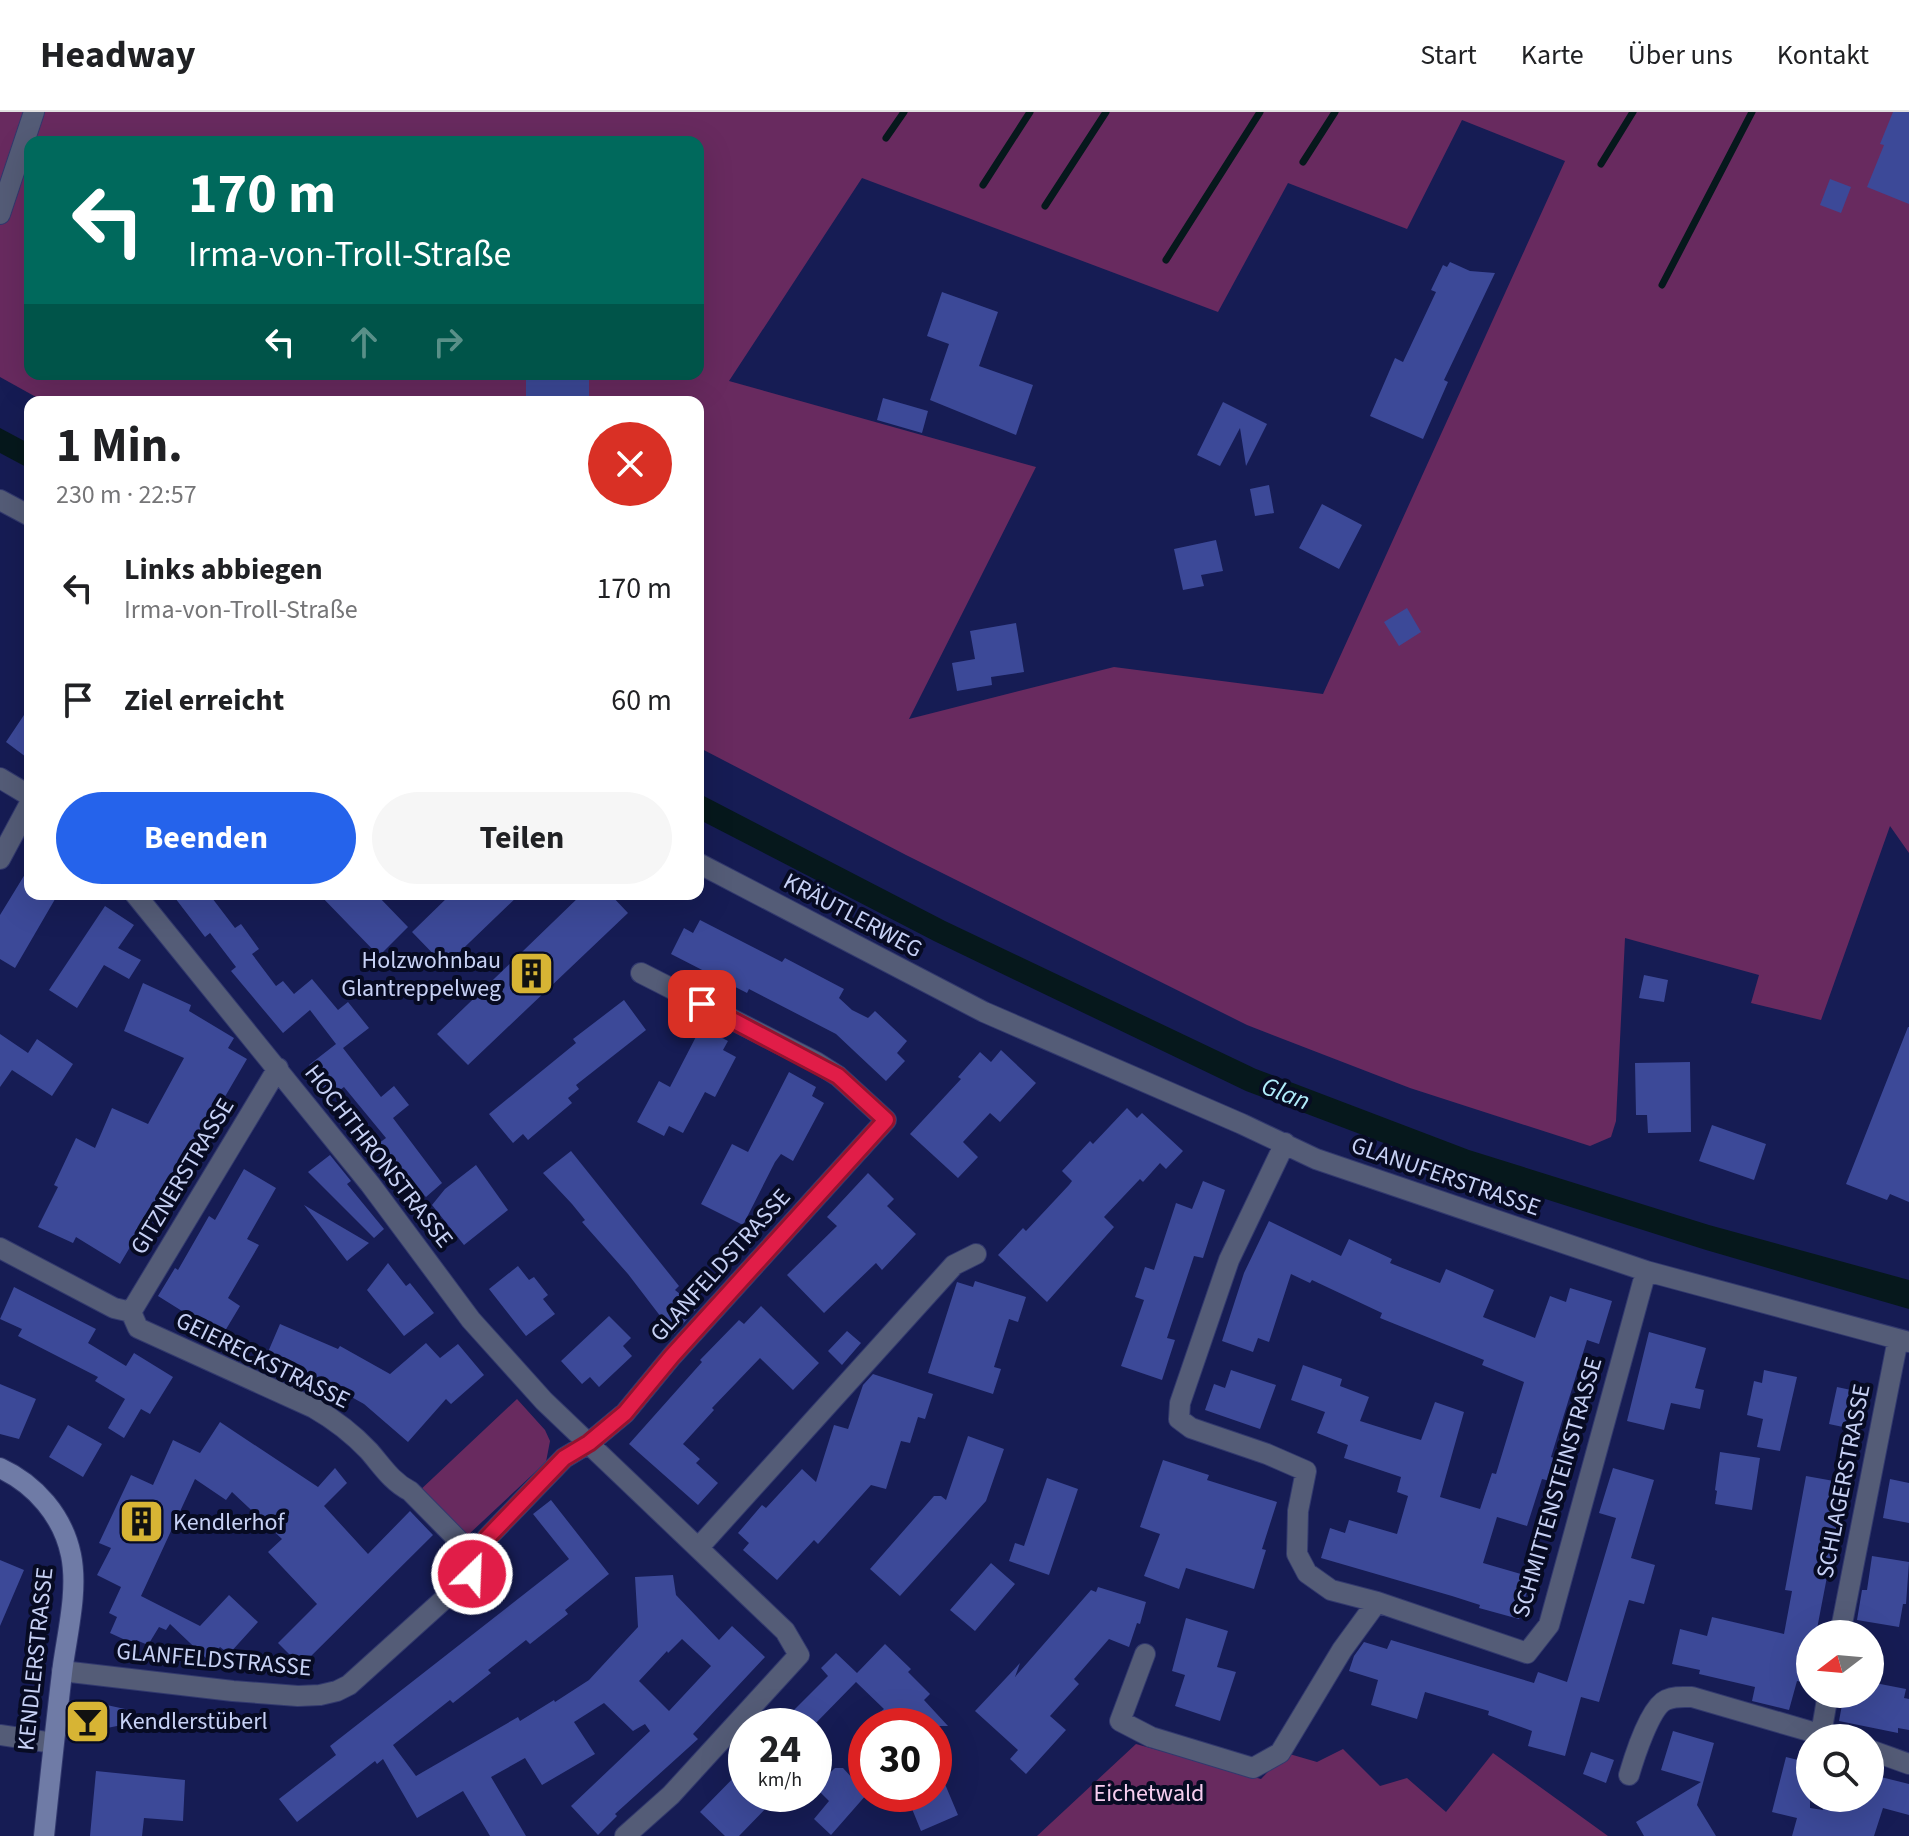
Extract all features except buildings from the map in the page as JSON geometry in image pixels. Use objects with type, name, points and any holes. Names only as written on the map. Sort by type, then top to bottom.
[{"type":"street","points":[[26,136],[34,112]]},
{"type":"street","points":[[0,214],[24,142]]},
{"type":"street","points":[[0,500],[24,513]]},
{"type":"street","points":[[0,778],[24,792]]},
{"type":"street","points":[[0,859],[24,814]]},
{"type":"street","name":"KRÄUTLERWEG","points":[[704,866],[984,1012]]},
{"type":"street","name":"HOCHTHRONSTRASSE","points":[[140,900],[406,1230],[465,1312],[544,1401],[589,1443]]},
{"type":"street","name":"GLANFELDSTRASSE","points":[[62,1671],[298,1696],[337,1691],[360,1676],[472,1574],[487,1538],[564,1458],[589,1443],[625,1413],[672,1356],[886,1120],[838,1076],[816,1062],[641,973]]},
{"type":"street","name":"GLANUFERSTRASSE","points":[[984,1012],[1316,1159],[1646,1271],[1903,1340]]},
{"type":"street","name":"GITZNERSTRASSE","points":[[131,1312],[278,1068]]},
{"type":"street","name":"SCHMITTENSTEINSTRASSE","points":[[1285,1143],[1229,1260],[1180,1403],[1179,1419],[1191,1428],[1306,1471],[1298,1511],[1297,1554],[1307,1573],[1331,1590],[1377,1602],[1527,1653],[1549,1625],[1646,1271]]},
{"type":"street","name":"GEIERECKSTRASSE","points":[[0,1248],[114,1308],[131,1312],[138,1328],[335,1420],[477,1559]]},
{"type":"street","points":[[699,1547],[954,1265],[976,1254]]},
{"type":"street","name":"SCHLAGERSTRASSE","points":[[1843,1620],[1903,1340]]},
{"type":"street","points":[[589,1443],[785,1631],[799,1655],[671,1795],[625,1836]]},
{"type":"street","name":"KENDLERSTRASSE","points":[[0,1468],[18,1476],[41,1496],[61,1525],[71,1556],[71,1601],[44,1836]]},
{"type":"street","points":[[1145,1654],[1120,1721],[1151,1737],[1253,1768],[1280,1753],[1342,1650],[1377,1602]]},
{"type":"street","points":[[1629,1775],[1655,1709],[1663,1701],[1678,1696],[1692,1697],[1796,1727]]},
{"type":"street","points":[[0,1735],[53,1743]]},
{"type":"street","points":[[1884,1755],[1909,1764]]},
{"type":"green space","points":[[0,112],[1909,112],[1909,853],[1890,826],[1821,1020],[1751,1003],[1759,975],[1625,938],[1616,1121],[1611,1137],[1590,1146],[1410,1088],[1247,1025],[704,750],[704,396],[34,396],[0,377]],"holes":[[[1462,120],[1565,161],[1323,694],[1114,667],[909,719],[1036,467],[729,381],[862,178],[1218,312],[1288,183],[1407,229]]]},
{"type":"green space","points":[[517,1399],[545,1430],[550,1441],[546,1462],[468,1535],[459,1536],[417,1493]]},
{"type":"green space","name":"Eichetwald","points":[[1136,1744],[1261,1779],[1286,1753],[1317,1762],[1343,1749],[1380,1786],[1407,1778],[1446,1812],[1493,1753],[1608,1836],[1037,1836]]},
{"type":"water","points":[[0,428],[24,441],[24,466],[0,453]]},
{"type":"water","name":"Glan","points":[[704,796],[945,921],[1256,1069],[1469,1150],[1709,1225],[1909,1280],[1909,1309],[1706,1250],[1463,1173],[1246,1091],[934,941],[704,822]]},
{"type":"waterway","points":[[886,138],[904,112]]},
{"type":"waterway","points":[[983,185],[1030,112]]},
{"type":"waterway","points":[[1045,206],[1106,112]]},
{"type":"waterway","points":[[1166,260],[1260,112]]},
{"type":"waterway","points":[[1303,162],[1335,112]]},
{"type":"waterway","points":[[1601,164],[1633,112]]},
{"type":"waterway","points":[[1662,285],[1752,112]]},
{"type":"place","name":"Holzwohnbau Glantreppelweg","points":[[532,974]]},
{"type":"place","name":"Kendlerhof","points":[[142,1522]]},
{"type":"place","name":"Kendlerstüberl","points":[[88,1721]]},
{"type":"route","points":[[472,1574],[487,1538],[564,1458],[589,1443],[625,1413],[672,1356],[886,1120],[838,1076],[816,1062],[702,1004]]}]
